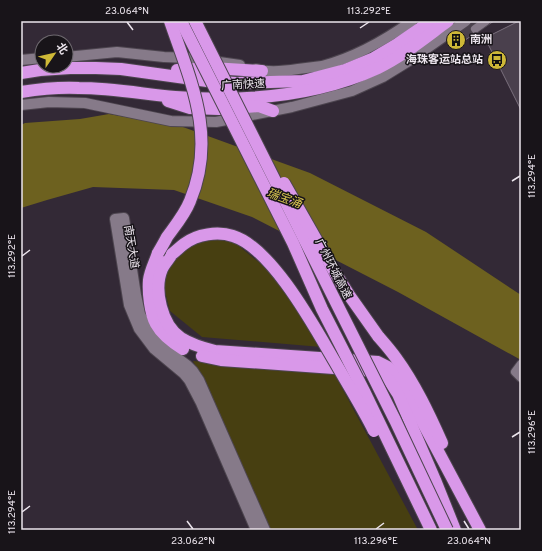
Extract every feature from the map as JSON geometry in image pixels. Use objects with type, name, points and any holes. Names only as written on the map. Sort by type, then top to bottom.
[{"type":"highway","points":[[170,21],[190,74],[200,118],[202,138],[201,162],[190,202],[158,253],[149,279],[150,307],[155,323],[174,344],[204,357],[221,360],[375,371],[382,374],[398,394],[436,480],[454,530]]},
{"type":"highway","points":[[181,21],[293,243],[322,310],[365,393],[431,530]]},
{"type":"highway","name":"广州环城高速","points":[[195,21],[395,420],[447,530]]},
{"type":"highway","name":"广南快速","points":[[21,92],[46,89],[78,88],[121,90],[205,99],[234,99],[264,97],[305,91],[345,82],[376,63],[396,45],[431,21]]},
{"type":"highway","name":"广南快速","points":[[21,73],[70,68],[121,69],[207,81],[236,83],[303,81],[376,63],[401,54],[448,21]]},
{"type":"highway","points":[[202,36],[334,271],[378,336],[397,359],[413,385],[430,416],[480,530]]},
{"type":"highway","points":[[146,72],[212,68],[262,71]]},
{"type":"highway","points":[[148,94],[190,108],[259,106],[273,110]]},
{"type":"highway","points":[[426,530],[369,420],[304,310],[279,275],[261,254],[248,243],[233,236],[214,234],[200,236],[185,243],[172,254],[162,269],[158,288],[160,306],[167,323],[179,338],[196,346],[215,351],[378,362],[388,367],[399,378],[480,530]]},
{"type":"main road","points":[[74,56],[117,52],[191,58],[238,65],[262,71],[287,71],[322,66],[345,59],[391,36],[412,21]]},
{"type":"main road","points":[[21,105],[50,102],[85,103],[171,121],[216,122],[299,105],[352,91],[383,77],[409,61],[466,21]]},
{"type":"main road","points":[[21,60],[34,59]]},
{"type":"main road","name":"南天大道","points":[[256,530],[195,390],[184,374],[154,349],[139,329],[129,305],[119,219],[140,314],[146,326],[158,342],[187,365],[199,380],[265,530]]},
{"type":"street","points":[[475,28],[486,21]]},
{"type":"street","points":[[520,365],[514,372],[521,378]]},
{"type":"shaded area","points":[[209,238],[234,242],[267,269],[292,302],[321,347],[202,337],[170,311],[162,280],[170,263],[186,246]]},
{"type":"shaded area","points":[[193,361],[334,373],[418,530],[270,530]]},
{"type":"water","name":"瑞宝涌","points":[[109,114],[183,127],[310,173],[426,232],[521,295],[521,360],[398,292],[252,217],[174,190],[93,187],[21,208],[21,125],[25,123],[80,119]]},
{"type":"building","name":"南洲","points":[[459,21],[494,21],[453,48],[442,32]]},
{"type":"building","points":[[521,21],[521,110],[485,38]]},
{"type":"place","name":"南洲","points":[[456,40]]},
{"type":"place","name":"海珠客运站总站","points":[[497,60]]}]
